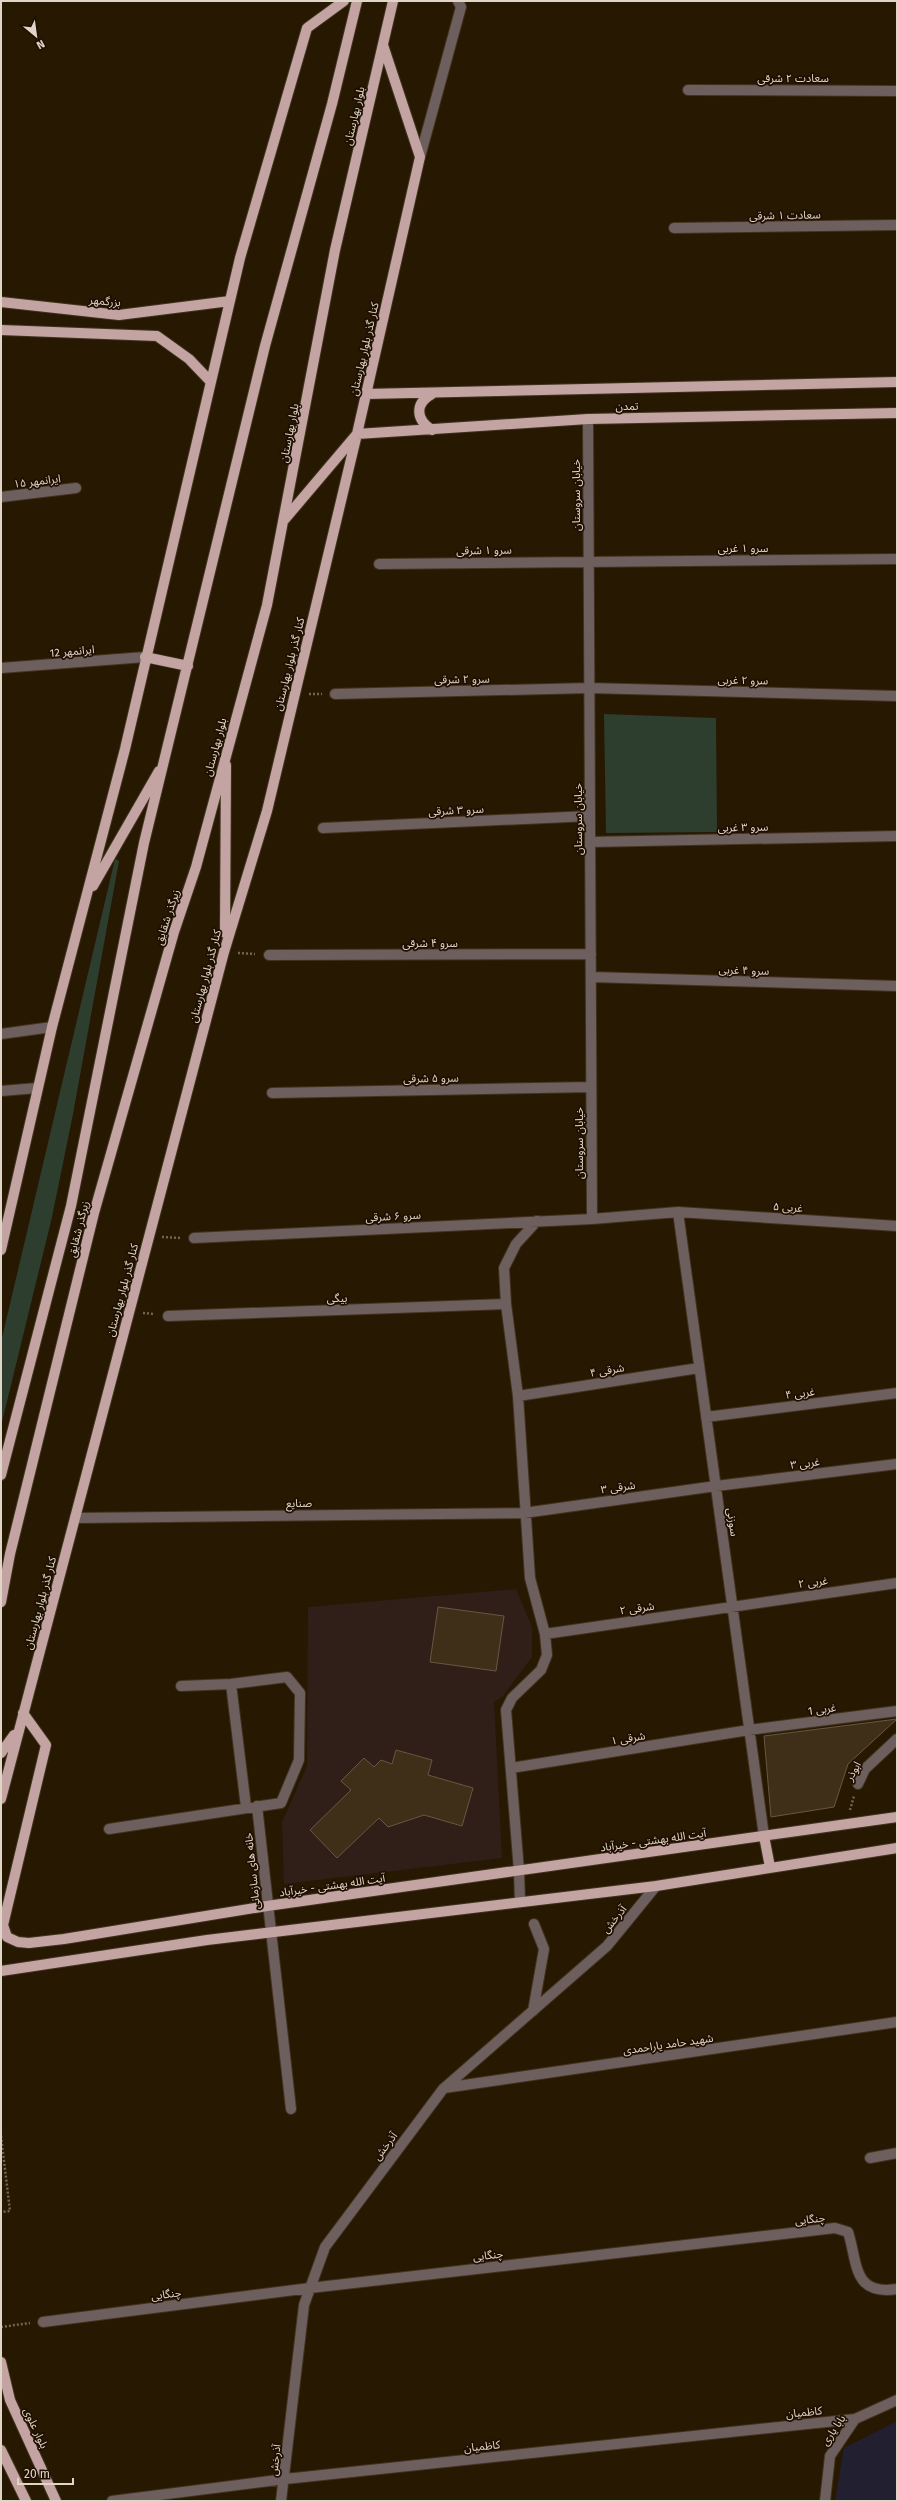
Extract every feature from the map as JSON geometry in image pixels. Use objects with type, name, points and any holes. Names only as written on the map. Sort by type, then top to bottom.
[{"type":"main road","points":[[1,1250],[52,1027],[125,749],[145,657],[240,258],[307,28],[344,1]]},
{"type":"main road","points":[[86,898],[166,759],[265,346],[330,112],[357,1]]},
{"type":"main road","name":"بلوار بهارستان","points":[[196,867],[226,750],[267,605],[335,250],[393,1]]},
{"type":"main road","points":[[383,45],[420,157]]},
{"type":"main road","name":"کنار گذر بلوار بهارستان","points":[[1,1799],[224,948],[267,811],[294,694],[358,434],[420,157]]},
{"type":"main road","name":"بزرگمهر","points":[[1,302],[119,316],[230,301]]},
{"type":"main road","points":[[1,330],[157,336],[189,359],[211,382]]},
{"type":"main road","name":"تمدن","points":[[366,394],[432,394],[897,382]]},
{"type":"main road","points":[[432,394],[424,398],[419,407],[419,416],[424,425],[432,430]]},
{"type":"main road","name":"تمدن","points":[[358,434],[588,419],[897,413]]},
{"type":"main road","points":[[284,520],[358,434]]},
{"type":"main road","points":[[145,657],[188,666]]},
{"type":"main road","points":[[224,948],[226,750]]},
{"type":"main road","name":"زیرگذر شقایق","points":[[1,1475],[70,1206],[144,843],[166,759]]},
{"type":"main road","name":"زیرگذر شقایق","points":[[1,1602],[10,1554],[94,1213],[174,932],[196,867]]},
{"type":"main road","points":[[1,1753],[12,1741],[24,1713]]},
{"type":"main road","name":"آیت الله بهشتی - خیرآباد","points":[[24,1713],[46,1745],[30,1818],[8,1900],[3,1925],[7,1937],[18,1942],[29,1943],[64,1939],[267,1906],[897,1817]]},
{"type":"main road","points":[[764,1836],[770,1867]]},
{"type":"main road","points":[[1,1971],[270,1933],[656,1886],[897,1848]]},
{"type":"main road","name":"بلوار علوی","points":[[1,2362],[10,2400],[56,2501]]},
{"type":"main road","points":[[1,2450],[26,2501]]},
{"type":"street","name":"کنار گذر بلوار بهارستان","points":[[420,157],[461,7],[458,1]]},
{"type":"street","name":"سعادت ۲ شرقی","points":[[688,90],[897,91]]},
{"type":"street","name":"سعادت ۱ شرقی","points":[[674,228],[897,225]]},
{"type":"street","name":"خیابان سروستان","points":[[588,419],[592,1219]]},
{"type":"street","name":"ایرانمهر ۱۵","points":[[1,497],[76,488]]},
{"type":"street","name":"سرو ۱ غربی","points":[[589,560],[897,559]]},
{"type":"street","name":"سرو ۱ شرقی","points":[[379,564],[589,560]]},
{"type":"street","name":"ایرانمهر 12","points":[[1,668],[145,657]]},
{"type":"street","name":"سرو ۲ شرقی","points":[[335,694],[589,688]]},
{"type":"street","name":"سرو ۲ غربی","points":[[589,688],[897,696]]},
{"type":"street","name":"سرو ۳ شرقی","points":[[323,828],[590,816]]},
{"type":"street","name":"سرو ۳ غربی","points":[[590,842],[897,836]]},
{"type":"street","name":"سرو ۴ شرقی","points":[[269,956],[591,954]]},
{"type":"street","name":"سرو ۴ غربی","points":[[591,977],[897,986]]},
{"type":"street","points":[[1,1034],[52,1027]]},
{"type":"street","name":"سرو ۵ شرقی","points":[[272,1093],[591,1087]]},
{"type":"street","points":[[1,1091],[37,1088]]},
{"type":"street","name":"غربی ۵","points":[[592,1219],[678,1212],[897,1226]]},
{"type":"street","name":"سوزنی","points":[[678,1212],[764,1836]]},
{"type":"street","name":"سرو ۶ شرقی","points":[[194,1238],[592,1219]]},
{"type":"street","points":[[520,1902],[519,1871],[506,1710],[512,1698],[545,1664],[547,1655],[545,1634],[530,1578],[524,1513],[524,1464],[518,1396],[506,1304],[504,1268],[516,1244],[537,1221]]},
{"type":"street","name":"بیگی","points":[[168,1316],[506,1304]]},
{"type":"street","name":"شرقی ۴","points":[[518,1396],[700,1368]]},
{"type":"street","name":"غربی ۴","points":[[706,1417],[897,1393]]},
{"type":"street","name":"غربی ۳","points":[[716,1486],[897,1464]]},
{"type":"street","name":"شرقی ۳","points":[[524,1513],[716,1486]]},
{"type":"street","name":"صنایع","points":[[75,1518],[524,1513]]},
{"type":"street","name":"غربی ۲","points":[[732,1606],[897,1582]]},
{"type":"street","name":"شرقی ۲","points":[[545,1634],[732,1606]]},
{"type":"street","points":[[109,1829],[282,1803],[300,1760],[300,1693],[287,1677],[232,1684],[181,1686]]},
{"type":"street","points":[[232,1684],[246,1808]]},
{"type":"street","name":"غربی 1","points":[[749,1730],[897,1711]]},
{"type":"street","name":"شرقی ۱","points":[[511,1768],[749,1730]]},
{"type":"street","name":"ابوذر","points":[[858,1784],[865,1770],[897,1739]]},
{"type":"street","name":"خانه های سازمانی","points":[[257,1806],[270,1933],[291,2109]]},
{"type":"street","name":"آذرخش","points":[[281,2501],[285,2479],[304,2305],[325,2247],[443,2088],[607,1946],[656,1886]]},
{"type":"street","points":[[532,2011],[544,1949],[534,1924]]},
{"type":"street","name":"شهید حامد یاراحمدی","points":[[443,2088],[897,2022]]},
{"type":"street","points":[[870,2158],[897,2153]]},
{"type":"street","name":"چنگایی","points":[[43,2322],[310,2288],[835,2228],[848,2232],[857,2272],[866,2285],[889,2290],[897,2289]]},
{"type":"street","name":"بابا یاری","points":[[825,2501],[830,2456],[855,2419],[897,2400]]},
{"type":"street","name":"کاظمیان","points":[[112,2501],[285,2479],[855,2419]]},
{"type":"path","points":[[294,694],[335,694]]},
{"type":"path","points":[[224,948],[269,956]]},
{"type":"path","points":[[148,1237],[194,1238]]},
{"type":"path","points":[[129,1311],[168,1316]]},
{"type":"path","name":"ابوذر","points":[[845,1824],[858,1784]]},
{"type":"path","points":[[1,2136],[10,2211],[1,2212]]},
{"type":"path","points":[[1,2327],[43,2322]]},
{"type":"shaded area","points":[[516,1589],[532,1627],[532,1657],[503,1696],[494,1702],[502,1858],[284,1884],[282,1822],[307,1766],[308,1607]]},
{"type":"shaded area","points":[[897,2421],[897,2501],[835,2501],[844,2448]]},
{"type":"green space","points":[[604,714],[716,718],[717,832],[606,833]]},
{"type":"green space","points":[[115,859],[119,861],[73,1114],[52,1217],[1,1426],[1,1342]]},
{"type":"building","points":[[438,1607],[504,1616],[496,1671],[430,1662]]},
{"type":"building","points":[[897,1719],[848,1764],[834,1807],[771,1817],[764,1736]]},
{"type":"building","points":[[396,1750],[432,1760],[428,1775],[473,1788],[462,1826],[424,1815],[388,1827],[379,1818],[337,1858],[310,1830],[351,1790],[341,1781],[364,1758],[374,1767],[381,1760],[392,1764]]}]
